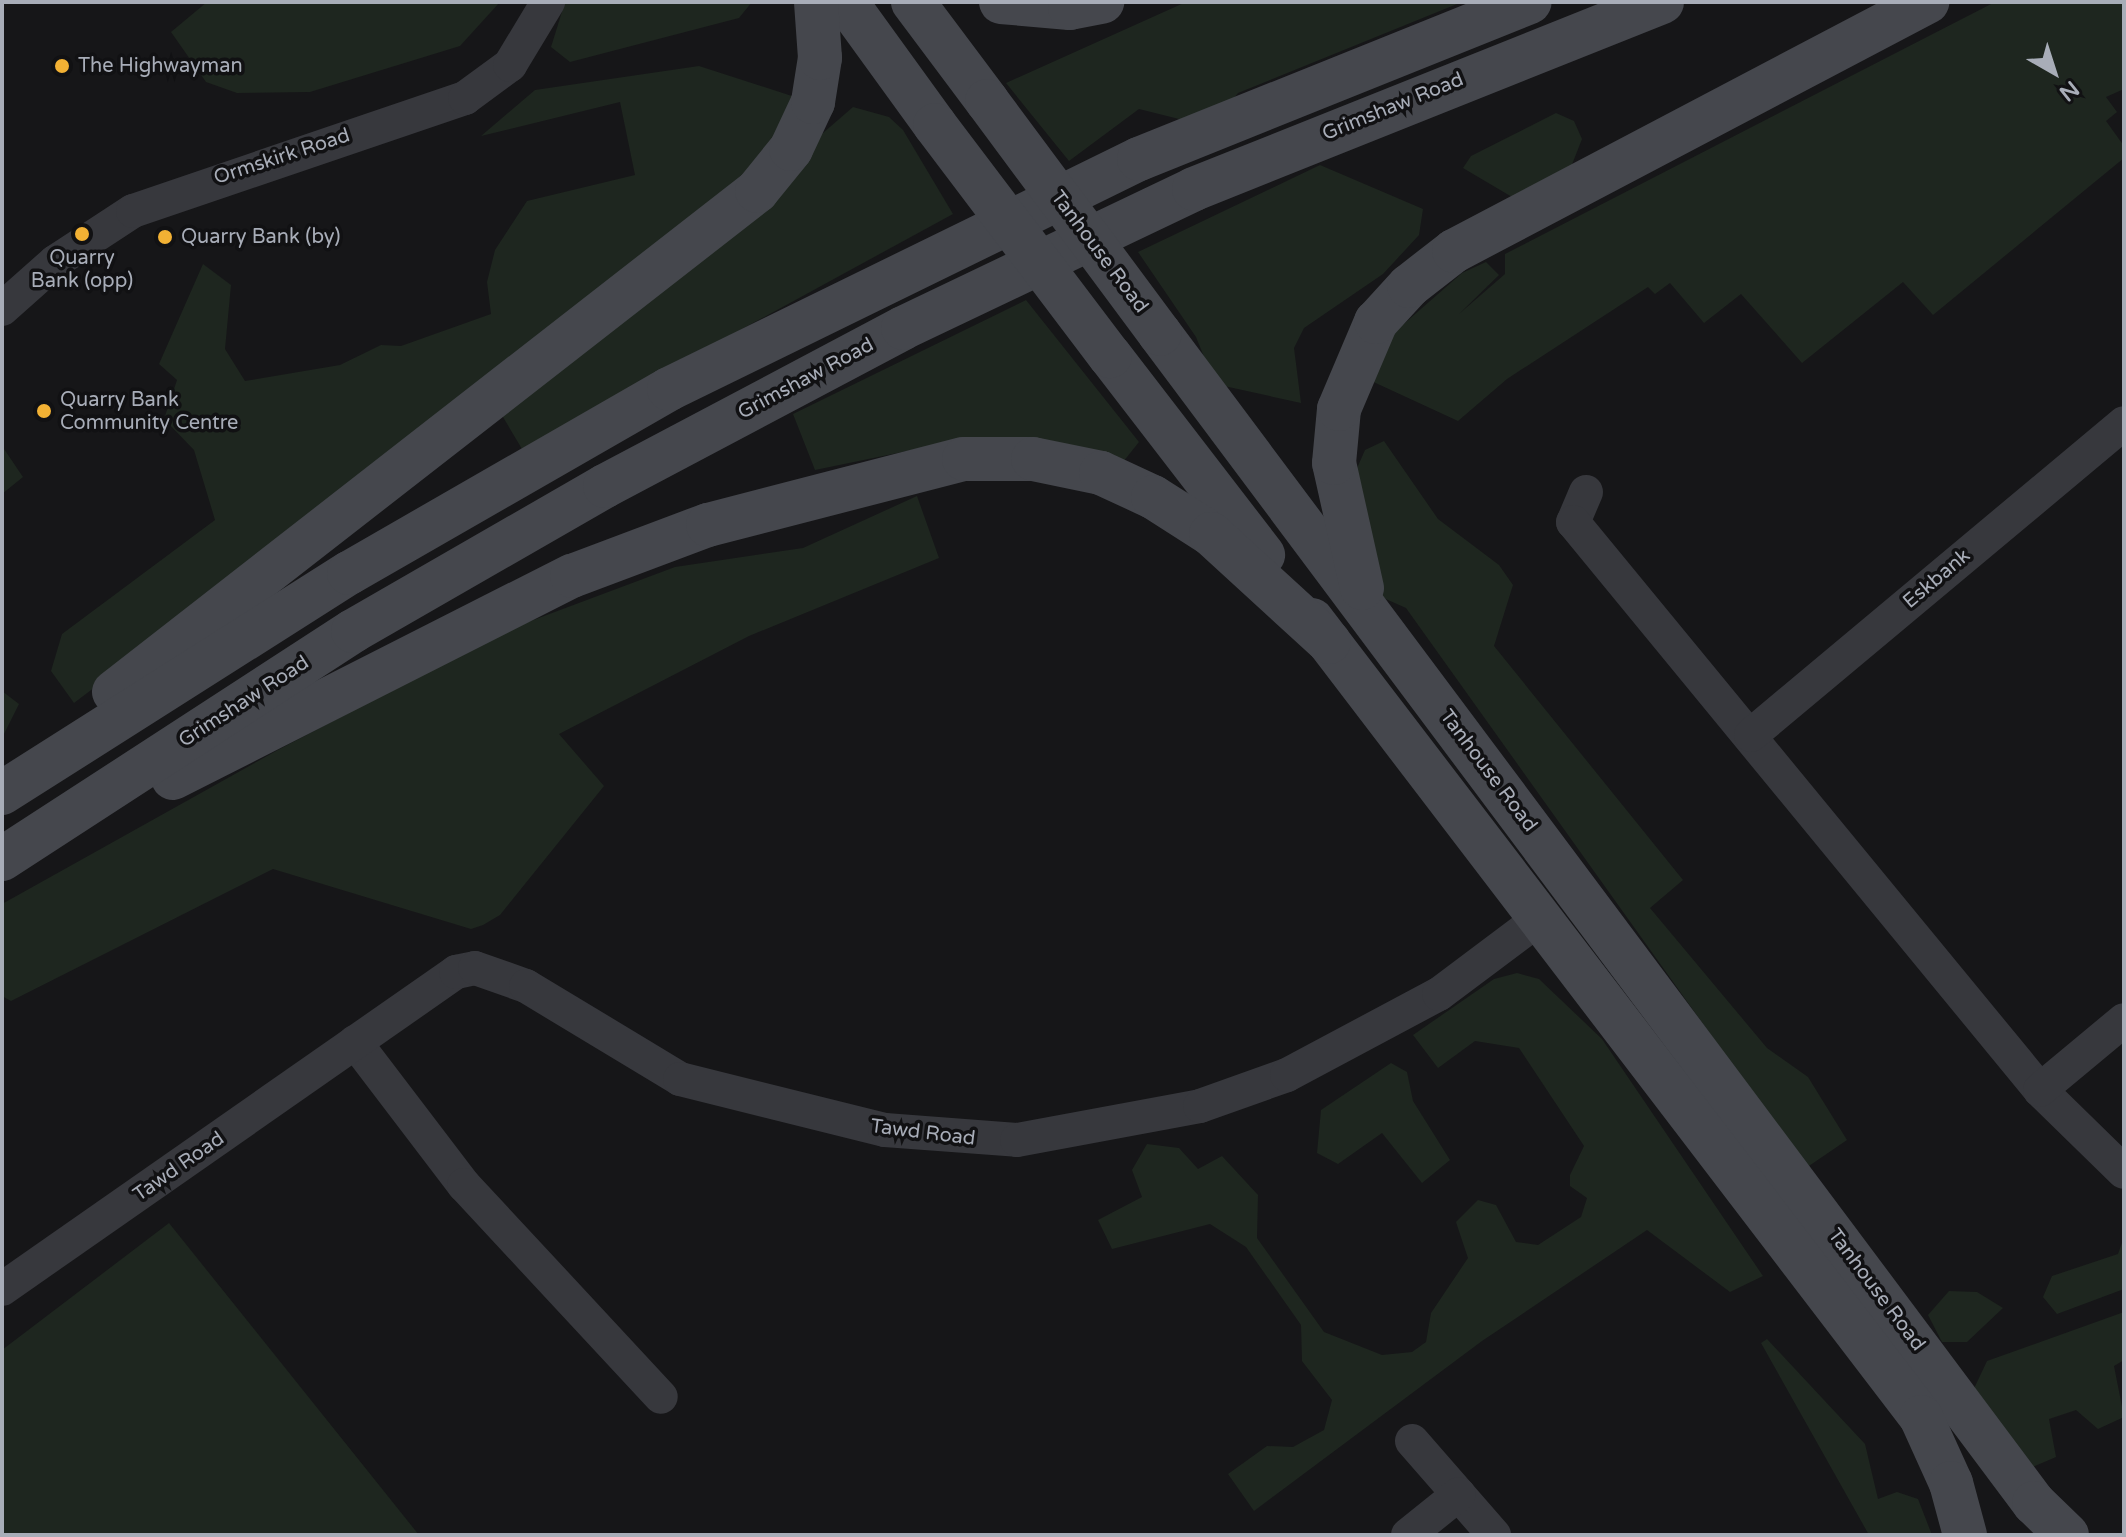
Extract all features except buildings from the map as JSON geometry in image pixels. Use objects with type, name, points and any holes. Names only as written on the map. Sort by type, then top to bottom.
[{"type":"main road","points":[[2,780],[757,191],[791,149],[813,102],[820,58],[816,2]]},
{"type":"main road","name":"Tanhouse Road","points":[[846,2],[1110,356],[1543,916],[1921,1417],[1942,1459],[1965,1535]]},
{"type":"main road","name":"Tanhouse Road","points":[[913,2],[2034,1503],[2067,1535]]},
{"type":"main road","points":[[1001,2],[1070,8],[1102,2]]},
{"type":"main road","points":[[2,793],[349,573],[669,389],[1139,159],[1530,2]]},
{"type":"main road","name":"Grimshaw Road","points":[[2,859],[353,631],[605,486],[903,328],[1194,189],[1662,2]]},
{"type":"main road","points":[[1368,610],[1334,463],[1339,409],[1376,322],[1409,286],[1467,244],[1927,2]]},
{"type":"main road","points":[[2,867],[572,576],[708,525],[964,459],[1033,459],[1101,473],[1153,497],[1211,534],[1329,642]]},
{"type":"street","name":"Ormskirk Road","points":[[2,309],[55,262],[133,211],[465,98],[510,65],[548,2]]},
{"type":"street","name":"Eskbank","points":[[1751,735],[2124,423]]},
{"type":"street","points":[[1586,492],[1573,522],[2040,1090],[2124,1172]]},
{"type":"street","name":"Tawd Road","points":[[2,1289],[446,978],[475,968],[526,986],[680,1079],[885,1130],[1017,1140],[1200,1106],[1287,1075],[1439,994],[1543,916]]},
{"type":"street","points":[[2040,1090],[2124,1020]]},
{"type":"street","points":[[355,1042],[464,1185],[661,1397]]},
{"type":"street","points":[[1412,1441],[1494,1535]]},
{"type":"street","points":[[1408,1535],[1459,1494]]},
{"type":"shaded area","points":[[207,2],[500,2],[460,46],[310,92],[237,93],[206,82],[171,32]]},
{"type":"shaded area","points":[[565,2],[752,2],[739,18],[570,62],[551,47]]},
{"type":"shaded area","points":[[1186,2],[1462,2],[1238,93],[1224,110],[1195,123],[1139,109],[1069,161],[1006,83]]},
{"type":"shaded area","points":[[1995,2],[2124,2],[2124,89],[2106,97],[2117,112],[2106,121],[2124,146],[2124,158],[1933,315],[1903,282],[1802,363],[1741,294],[1704,323],[1670,283],[1655,294],[1648,287],[1507,379],[1458,421],[1367,379],[1390,336],[1462,273],[1486,262],[1499,275],[1459,314],[1505,274],[1505,254]]},
{"type":"shaded area","points":[[699,66],[798,98],[780,143],[714,217],[74,703],[51,671],[62,634],[215,520],[194,450],[164,419],[177,380],[159,364],[203,264],[231,285],[225,349],[245,381],[340,365],[381,345],[401,346],[491,314],[487,282],[495,250],[527,201],[635,175],[620,102],[481,136],[535,90]]},
{"type":"shaded area","points":[[853,107],[889,117],[903,130],[953,214],[522,449],[500,412]]},
{"type":"shaded area","points":[[1556,113],[1574,121],[1582,139],[1571,167],[1512,197],[1463,168],[1471,156]]},
{"type":"shaded area","points":[[1320,165],[1423,209],[1419,235],[1383,274],[1304,328],[1294,348],[1301,403],[1215,384],[1196,337],[1138,252]]},
{"type":"shaded area","points":[[1026,300],[1139,442],[1123,462],[951,442],[815,470],[793,414]]},
{"type":"shaded area","points":[[1384,441],[1438,519],[1499,565],[1513,585],[1494,646],[1683,880],[1650,908],[1767,1048],[1808,1077],[1847,1140],[1806,1168],[1406,608],[1379,596],[1354,475],[1365,450]]},
{"type":"shaded area","points":[[2,446],[23,477],[2,494]]},
{"type":"shaded area","points":[[917,496],[939,558],[749,636],[559,734],[604,786],[500,915],[483,925],[471,929],[273,869],[11,1001],[2,996],[2,904],[276,751],[504,631],[675,567],[803,548]]},
{"type":"shaded area","points":[[2,691],[19,704],[2,738]]},
{"type":"shaded area","points":[[1517,973],[1539,979],[1602,1039],[1763,1276],[1730,1292],[1647,1230],[1482,1341],[1254,1511],[1228,1474],[1267,1446],[1293,1447],[1324,1430],[1332,1400],[1302,1361],[1301,1325],[1246,1247],[1210,1224],[1112,1249],[1098,1220],[1142,1197],[1132,1170],[1147,1144],[1179,1148],[1198,1169],[1222,1156],[1258,1195],[1257,1238],[1324,1332],[1382,1355],[1412,1352],[1426,1342],[1431,1313],[1468,1258],[1456,1222],[1478,1200],[1496,1205],[1516,1242],[1538,1245],[1581,1217],[1587,1198],[1570,1186],[1570,1175],[1584,1146],[1519,1048],[1475,1041],[1438,1068],[1413,1035],[1494,979]]},
{"type":"shaded area","points":[[1391,1063],[1407,1072],[1413,1101],[1450,1160],[1422,1183],[1382,1133],[1338,1164],[1317,1153],[1321,1110]]},
{"type":"shaded area","points":[[169,1223],[419,1535],[2,1535],[2,1350]]},
{"type":"shaded area","points":[[2124,1237],[2124,1289],[2057,1314],[2043,1297],[2052,1276],[2118,1254]]},
{"type":"shaded area","points":[[1949,1291],[1977,1292],[2003,1308],[1967,1342],[1942,1342],[1928,1315]]},
{"type":"shaded area","points":[[2124,1312],[2124,1360],[2114,1366],[2124,1417],[2098,1429],[2076,1410],[2049,1419],[2056,1457],[2030,1468],[1969,1399],[1987,1361]]},
{"type":"shaded area","points":[[1767,1339],[1865,1444],[1878,1499],[1897,1492],[1918,1499],[1932,1535],[1869,1535],[1761,1343]]},
{"type":"place","name":"The Highwayman","points":[[62,66]]},
{"type":"place","name":"Quarry Bank (opp)","points":[[82,234]]},
{"type":"place","name":"Quarry Bank (by)","points":[[165,237]]},
{"type":"place","name":"Quarry Bank Community Centre","points":[[44,411]]}]
